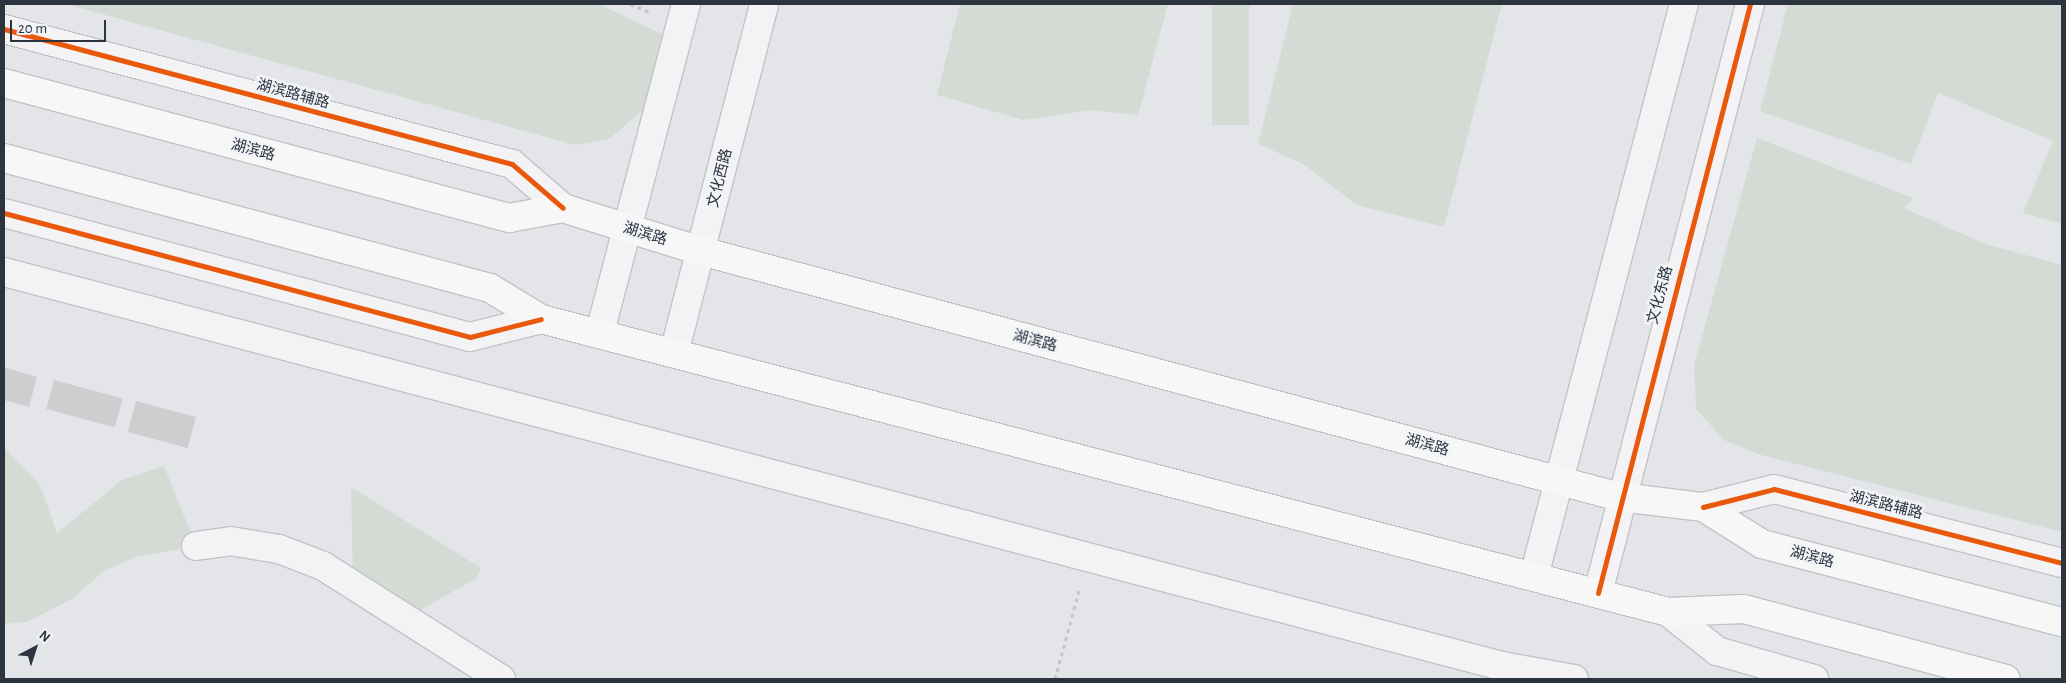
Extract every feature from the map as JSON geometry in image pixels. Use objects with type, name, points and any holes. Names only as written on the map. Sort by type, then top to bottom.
[{"type":"main road","name":"湖滨路","points":[[4,83],[509,218],[563,208],[701,251],[1560,481],[1620,496],[1703,507],[1762,544],[2062,622]]},
{"type":"main road","points":[[4,158],[490,288],[541,319],[600,332],[674,353],[1668,612],[1744,609],[2006,679]]},
{"type":"street","points":[[600,332],[686,4]]},
{"type":"street","name":"文化西路","points":[[674,353],[764,4]]},
{"type":"street","points":[[1534,576],[1684,4]]},
{"type":"street","name":"文化东路","points":[[1598,593],[1620,496],[1750,4]]},
{"type":"street","name":"湖滨路辅路","points":[[4,29],[512,164],[563,208]]},
{"type":"street","points":[[4,213],[470,337],[541,319]]},
{"type":"street","points":[[4,272],[1502,666],[1574,679]]},
{"type":"street","name":"湖滨路辅路","points":[[1703,507],[1774,489],[2062,563]]},
{"type":"street","points":[[196,546],[230,541],[279,549],[323,566],[501,679]]},
{"type":"street","points":[[1668,612],[1717,651],[1814,679]]},
{"type":"path","points":[[1055,679],[1088,557]]},
{"type":"shaded area","points":[[66,4],[598,4],[662,34],[644,109],[609,139],[575,145]]},
{"type":"shaded area","points":[[960,4],[1168,4],[1138,115],[1090,110],[1023,120],[937,95]]},
{"type":"shaded area","points":[[1212,4],[1249,4],[1249,125],[1212,125]]},
{"type":"shaded area","points":[[1293,4],[1502,4],[1444,227],[1357,205],[1303,164],[1258,144]]},
{"type":"shaded area","points":[[1788,4],[2062,4],[2062,224],[2023,213],[2053,141],[1938,93],[1911,164],[1760,111]]},
{"type":"shaded area","points":[[1757,138],[1913,198],[1904,208],[1985,244],[2062,265],[2062,532],[1758,454],[1724,440],[1696,409],[1694,365]]},
{"type":"shaded area","points":[[4,447],[40,485],[57,533],[122,480],[164,466],[196,546],[136,557],[104,571],[72,599],[27,622],[4,624]]},
{"type":"shaded area","points":[[351,487],[481,568],[476,578],[407,618],[353,585]]},
{"type":"building","points":[[4,367],[37,377],[29,407],[4,400]]},
{"type":"building","points":[[54,380],[123,398],[115,427],[46,409]]},
{"type":"building","points":[[136,401],[196,417],[188,448],[128,432]]},
{"type":"cycle path","points":[[1598,593],[1750,4]]},
{"type":"cycle path","points":[[4,29],[512,164],[563,208]]},
{"type":"cycle path","points":[[4,213],[470,337],[541,319]]},
{"type":"cycle path","points":[[1703,507],[1774,489],[2062,563]]}]
